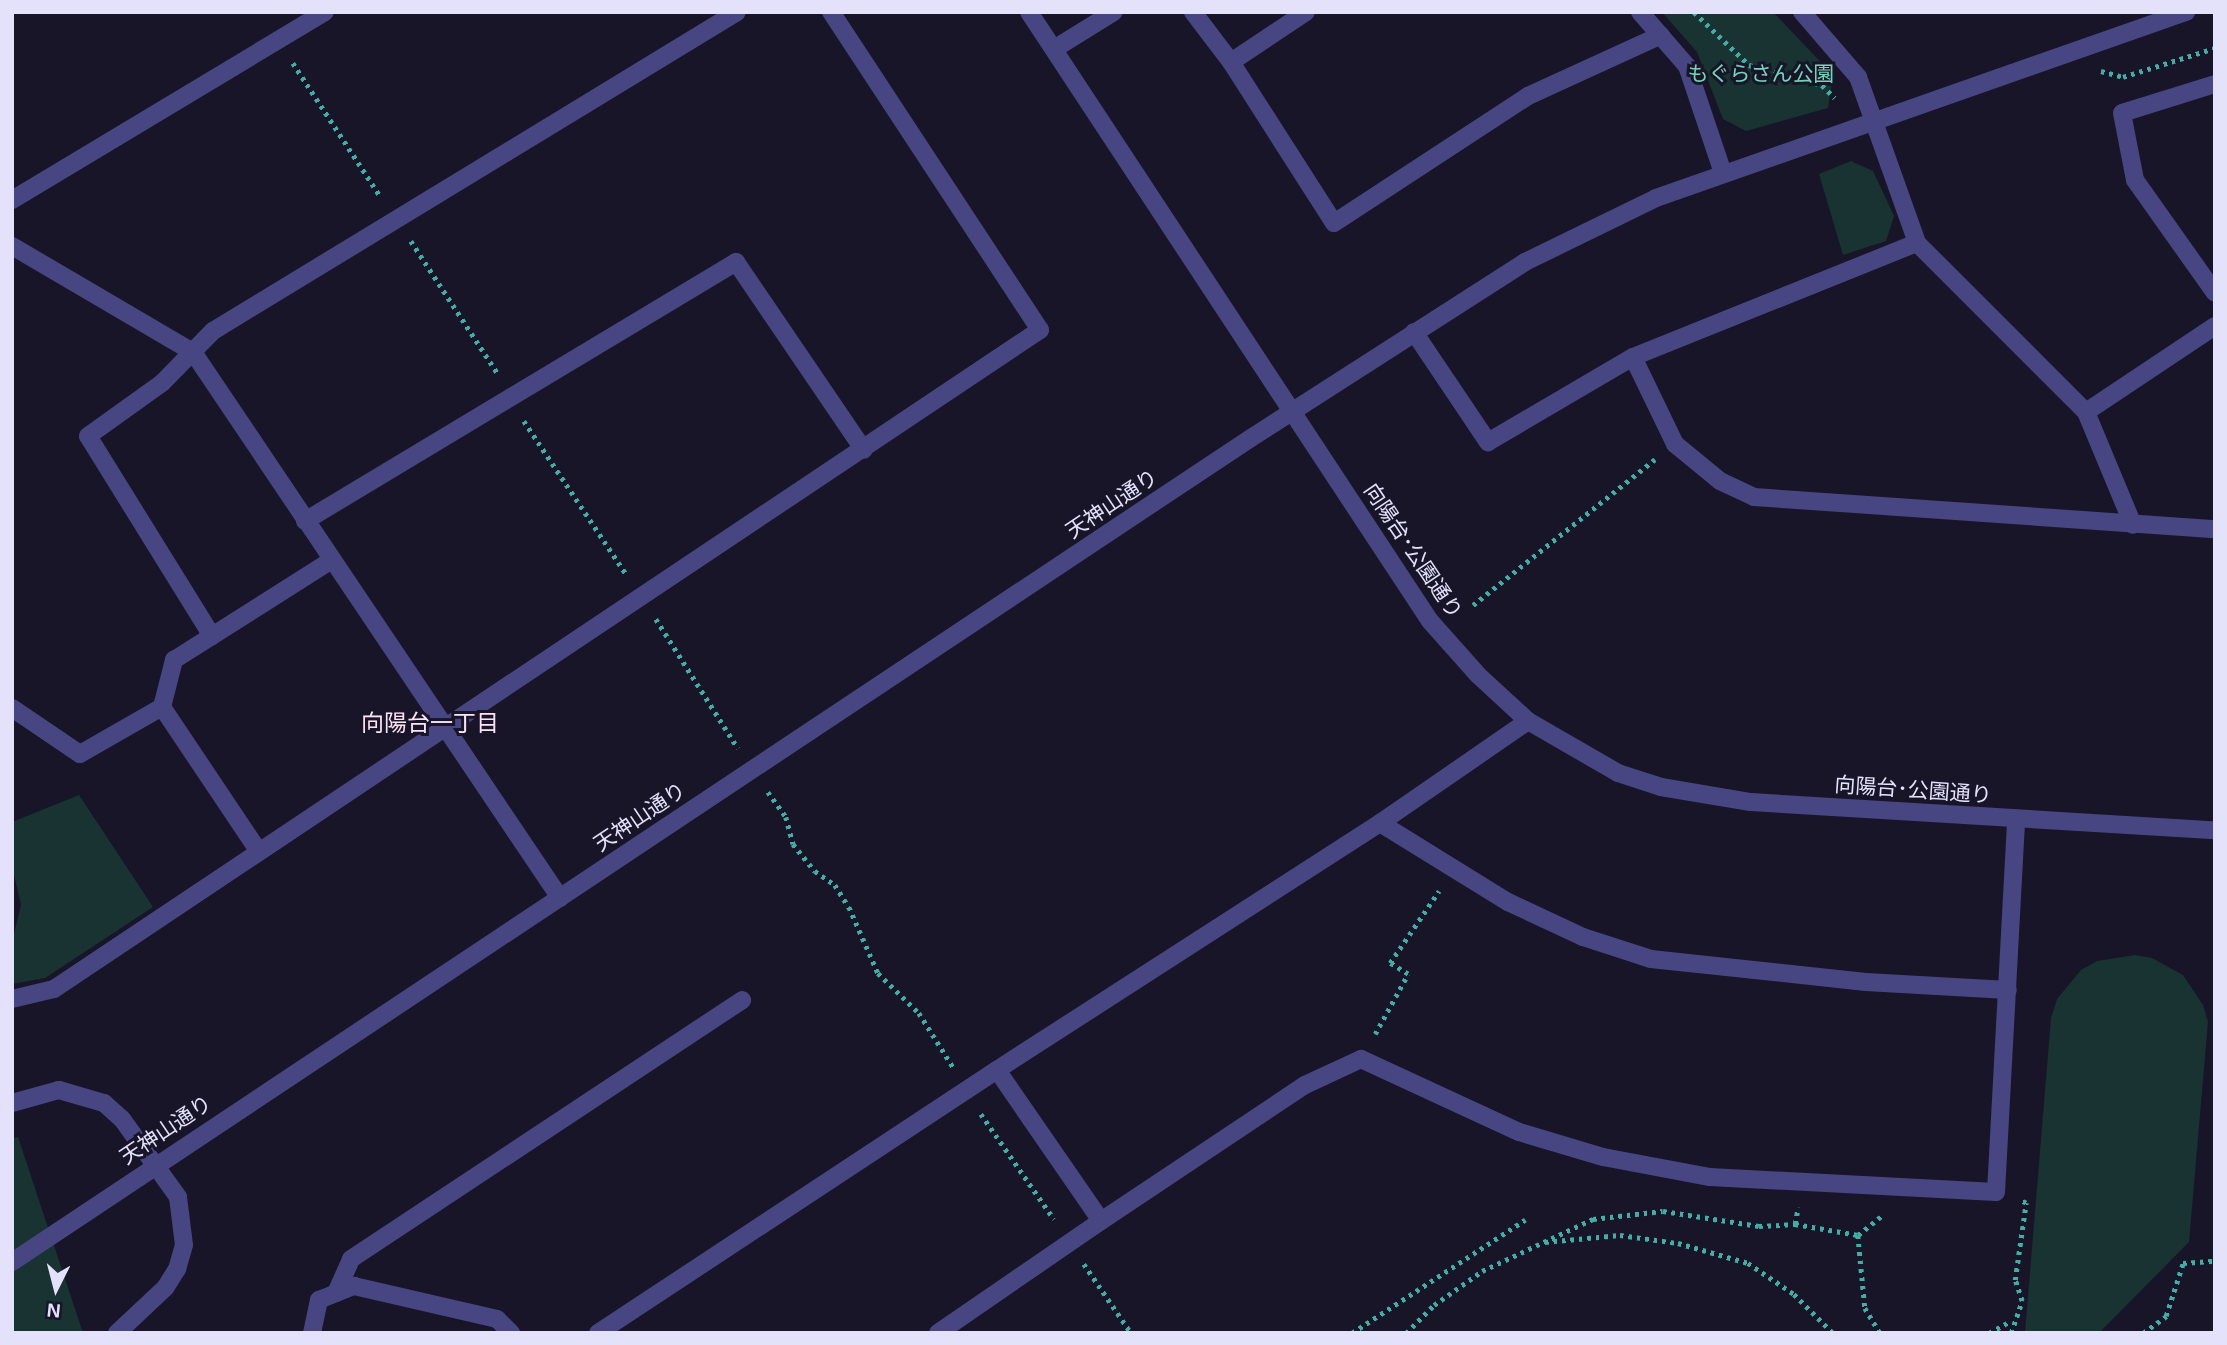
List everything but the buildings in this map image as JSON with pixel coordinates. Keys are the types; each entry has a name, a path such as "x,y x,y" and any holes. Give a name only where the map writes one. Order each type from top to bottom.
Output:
{"street":[{"path":"12,200 325,12"},
{"path":"212,636 88,436 162,383 214,331 395,218 737,12"},
{"path":"12,999 54,989 1040,330 831,12"},
{"name":"向陽台･公園通り","path":"1029,12 1430,621 1478,675 1528,721 1618,773 1661,787 1751,802 2215,830"},
{"path":"1054,49 1114,12"},
{"path":"1193,12 1231,62 1334,223 1528,96 1661,35"},
{"path":"1231,62 1306,12"},
{"path":"1640,12 1687,66 1723,173"},
{"path":"1802,12 1858,77 1917,243 2086,412 2133,525"},
{"name":"天神山通り","path":"12,1262 155,1164 1413,332 1595,225 1723,173 2186,12"},
{"path":"2215,85 2122,113 2135,180 2215,293"},
{"path":"1413,332 1488,442 1633,356 1917,243"},
{"path":"12,246 193,352 330,561 447,727 560,898"},
{"path":"305,521 736,262 864,450"},
{"path":"2086,412 2215,326"},
{"path":"1633,356 1675,444 1720,481 1754,497 2215,529"},
{"path":"12,708 80,754 162,707 174,660 330,561"},
{"path":"162,707 259,852"},
{"path":"598,1333 964,1089 1380,823 1528,721"},
{"path":"939,1333 1305,1085 1361,1059 1519,1132 1603,1157 1710,1177 1996,1192 2016,819"},
{"path":"1380,823 1453,870 1583,937 1651,959 1866,982 2008,990"},
{"path":"336,1293 351,1259 742,1000"},
{"path":"997,1070 1101,1221"},
{"path":"12,1102 59,1090 94,1098 122,1119 178,1197 184,1245 165,1288 117,1333"},
{"path":"312,1333 319,1300 354,1286 497,1320 511,1333"}],"path":[{"path":"1693,12 1749,65 1822,85 1838,101"},
{"path":"277,43 322,102 395,218 469,324 510,398 752,770 786,817 793,844 815,871 835,885 849,907 878,973 919,1013 943,1046 964,1089 1131,1333"},
{"path":"2097,70 2123,77 2215,48"},
{"path":"1473,605 1675,444"},
{"path":"1361,1059 1408,974 1390,963 1453,870"},
{"path":"1406,1333 1434,1305 1482,1271 1593,1219 1663,1211 1759,1226 1794,1224 1857,1235 1880,1221 1901,1187"},
{"path":"1996,1192 2026,1203 2015,1280 2022,1301 2012,1321 2011,1333"},
{"path":"1352,1333 1525,1220"},
{"path":"1540,1242 1619,1234 1678,1242 1748,1263 1794,1294 1833,1333"},
{"path":"1857,1235 1865,1308 1880,1333"},
{"path":"2143,1333 2166,1316 2183,1263 2215,1261"},
{"path":"1989,1333 2012,1321"}],"green space":[{"name":"もぐらさん公園","path":"1662,12 1773,12 1833,75 1828,108 1746,131 1723,119 1697,52"},
{"path":"1851,161 1873,171 1894,216 1886,241 1843,255 1819,174"},
{"path":"79,795 153,907 45,978 12,984 12,942 21,905 12,866 12,822"},
{"path":"2135,955 2152,958 2183,975 2203,1005 2208,1022 2189,1242 2099,1333 2025,1333 2051,1018 2057,999 2081,970 2097,961"},
{"path":"18,1137 83,1333 12,1333 12,1138"}],"district":[{"name":"向陽台一丁目","path":"430,723"}]}
